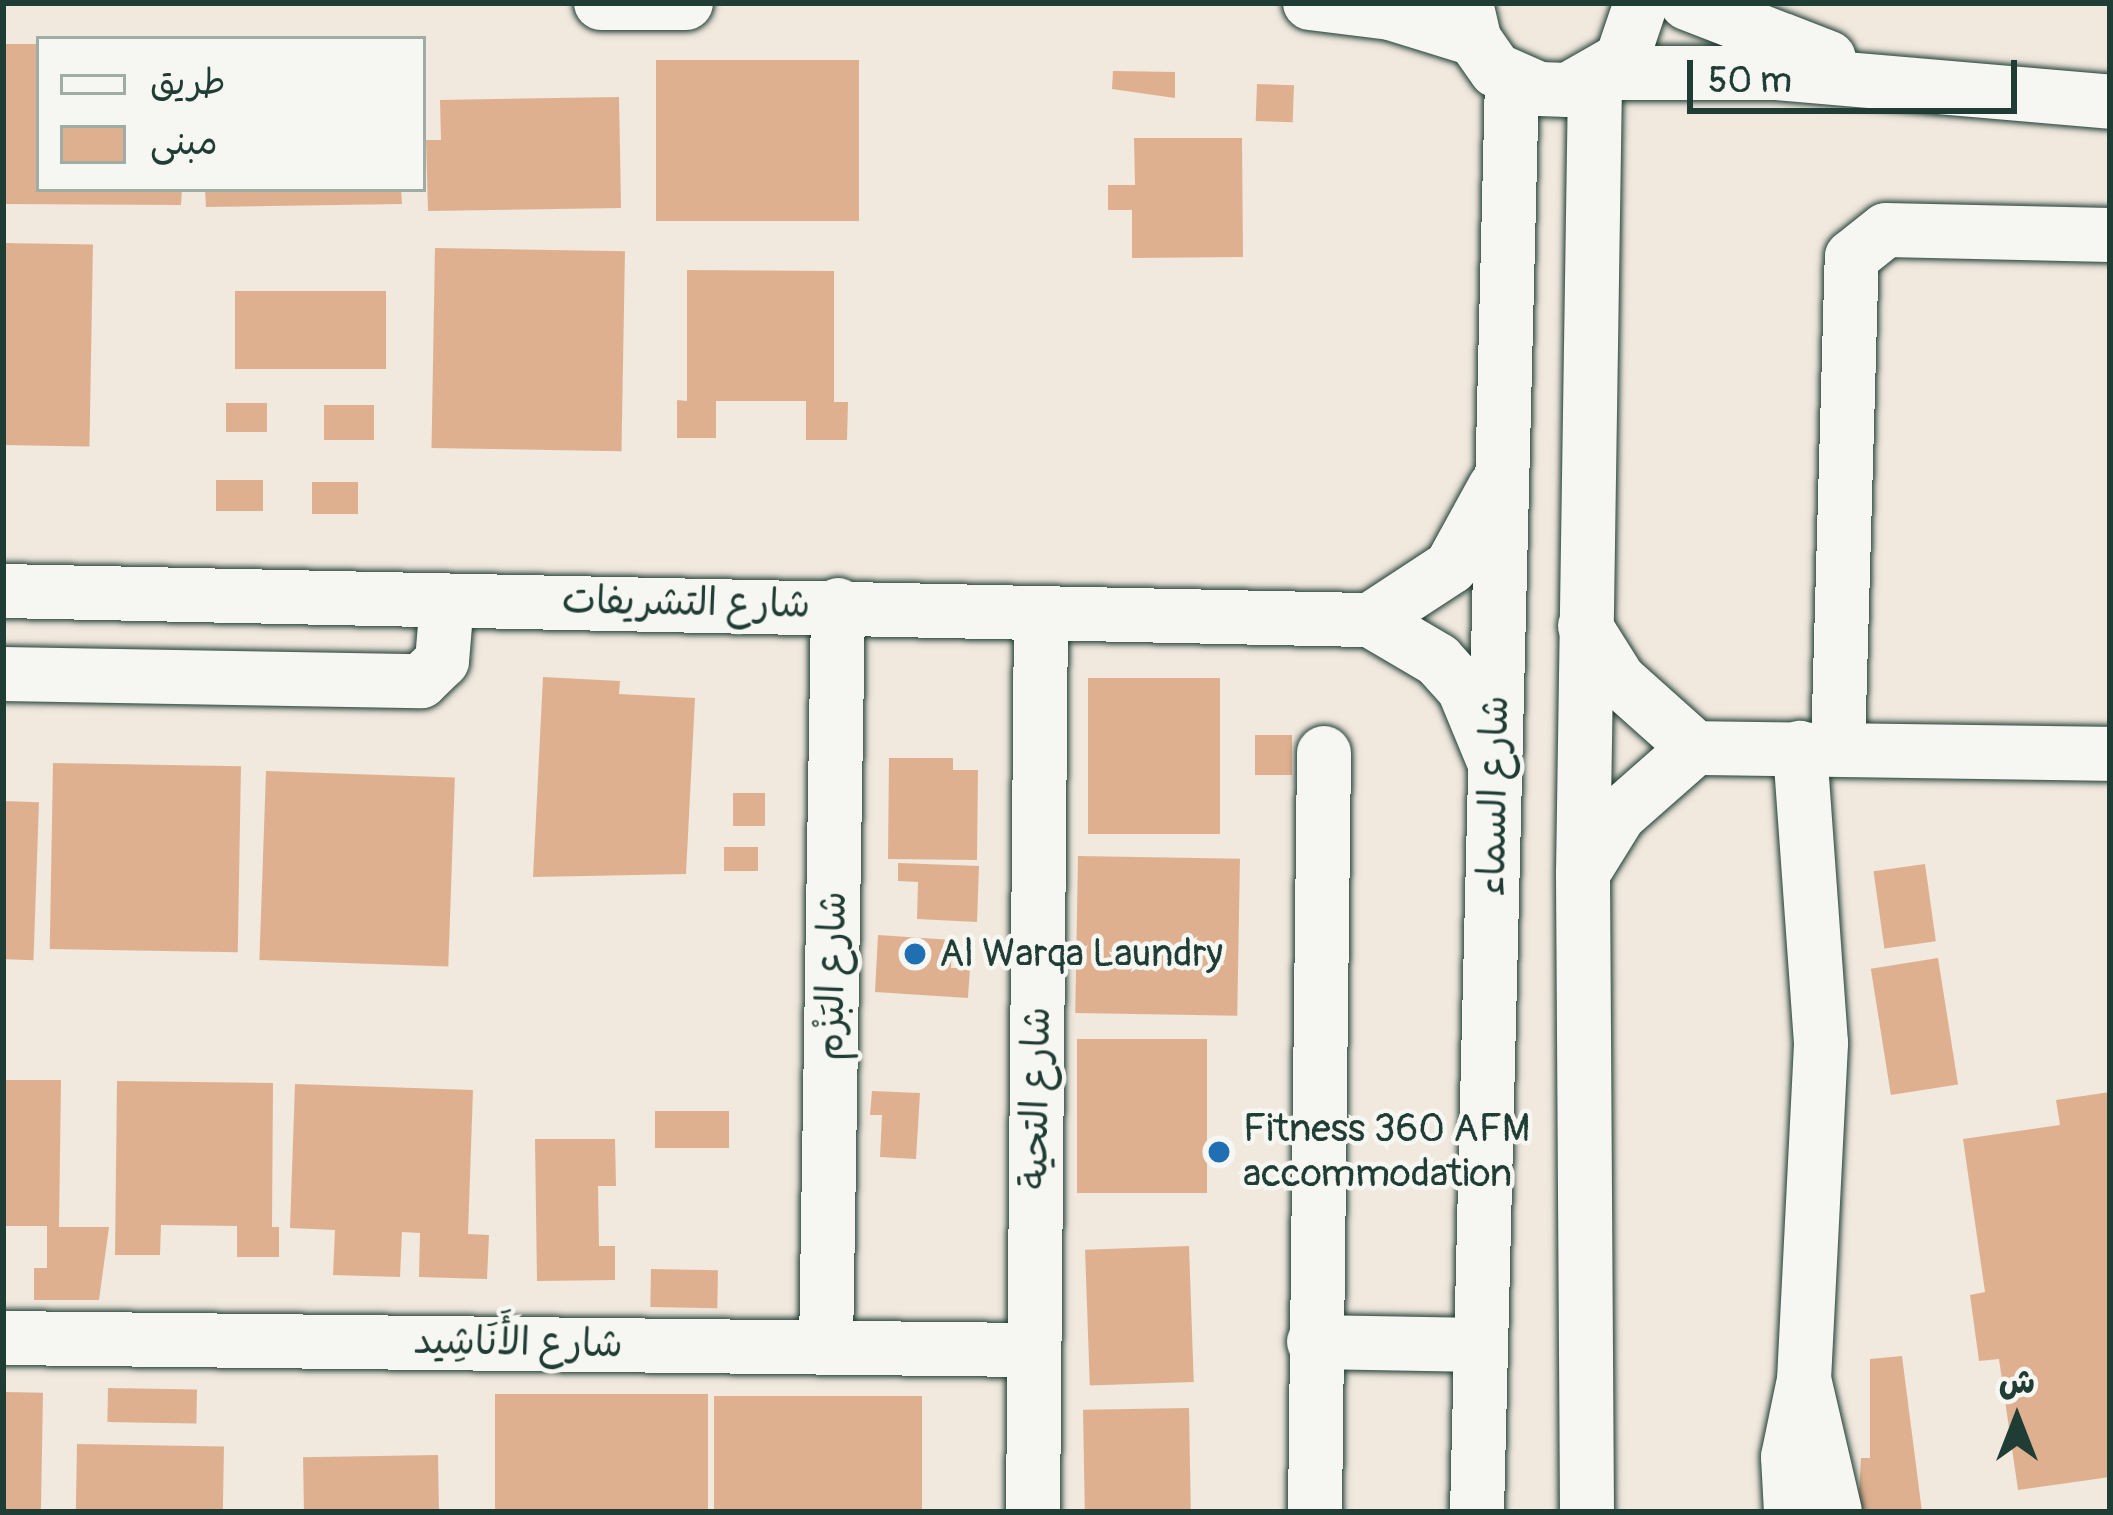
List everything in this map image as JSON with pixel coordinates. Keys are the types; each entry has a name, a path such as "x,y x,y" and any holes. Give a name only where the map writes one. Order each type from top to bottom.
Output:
{"street":[{"path":"601,3 686,3"},
{"path":"1310,3 1470,21 1512,81 1568,90 1600,77 1894,81 2110,102"},
{"path":"1587,1512 1585,626 1600,77 1633,40 1641,3"},
{"path":"1687,3 1894,81"},
{"name":"شارع السماء","path":"1477,1512 1512,81"},
{"path":"1791,1512 1791,1431 1804,1380 1821,1042 1819,749 1852,257 1886,230 2110,235"},
{"path":"1370,620 1451,567 1502,471"},
{"name":"شارع التشريفات","path":"3,591 838,605 1370,620 1438,659 1464,689 1495,764"},
{"path":"3,674 421,681 442,661 447,601"},
{"name":"شارع البَزْم","path":"826,1347 838,605"},
{"name":"شارع التحية","path":"1033,1512 1041,613"},
{"path":"1585,626 1619,680 1695,748"},
{"path":"1583,873 1618,814 1695,748 2110,754"},
{"path":"1315,1512 1324,754"},
{"name":"شارع الأَنَاشِيد","path":"3,1338 1034,1351"},
{"path":"1314,1342 1481,1346"},
{"path":"1804,1380 1835,1512"}],"building":[{"path":"3,44 36,44 36,192 182,192 181,205 3,204"},
{"path":"656,60 859,60 859,221 656,221"},
{"path":"1113,71 1175,72 1175,98 1112,89"},
{"path":"1257,84 1294,85 1293,122 1256,121"},
{"path":"619,97 621,208 428,211 426,140 441,140 440,100"},
{"path":"1134,138 1242,138 1243,257 1132,258 1132,210 1108,210 1108,185 1135,185"},
{"path":"205,192 401,192 402,204 206,207"},
{"path":"3,243 93,245 89,447 3,445"},
{"path":"435,248 625,251 621,451 432,448"},
{"path":"687,270 834,271 834,402 848,402 847,440 806,440 806,401 716,401 716,438 677,438 677,400 687,401"},
{"path":"235,291 386,291 386,369 235,369"},
{"path":"226,403 267,403 267,432 226,432"},
{"path":"324,405 374,405 374,440 324,440"},
{"path":"216,480 263,480 263,511 216,511"},
{"path":"312,482 358,482 358,514 312,514"},
{"path":"543,677 620,681 619,694 695,698 686,874 533,877"},
{"path":"1088,678 1220,678 1220,834 1088,834"},
{"path":"1255,735 1292,735 1292,775 1255,775"},
{"path":"889,758 953,758 953,770 978,770 977,860 888,859"},
{"path":"53,763 241,766 238,952 50,949"},
{"path":"266,771 455,778 448,966 259,960"},
{"path":"733,793 765,793 765,826 733,826"},
{"path":"3,801 39,802 33,960 3,959"},
{"path":"724,847 758,847 758,871 724,871"},
{"path":"1078,856 1240,859 1237,1016 1075,1013"},
{"path":"898,863 979,866 977,922 917,919 918,882 898,881"},
{"path":"1925,864 1936,941 1884,948 1874,871"},
{"name":"Al Warqa Laundry","path":"878,935 952,940 951,968 970,968 968,998 875,992"},
{"path":"1938,958 1958,1084 1891,1095 1871,969"},
{"path":"1077,1039 1207,1039 1207,1193 1077,1193"},
{"path":"3,1080 61,1080 59,1227 109,1227 99,1300 34,1300 34,1268 47,1268 47,1226 3,1226"},
{"path":"117,1081 273,1083 272,1227 279,1227 279,1257 237,1257 237,1226 161,1225 160,1255 115,1255"},
{"path":"295,1084 473,1090 468,1234 489,1235 487,1279 419,1277 420,1233 402,1232 400,1277 333,1275 335,1230 290,1228"},
{"path":"872,1091 920,1093 916,1159 880,1157 882,1115 870,1115"},
{"path":"2110,1092 2110,1477 2018,1490 1999,1359 1979,1361 1970,1295 1985,1292 1963,1139 2060,1125 2056,1100"},
{"path":"655,1111 729,1111 729,1148 655,1148"},
{"path":"535,1139 615,1139 616,1186 598,1186 599,1246 615,1246 615,1280 537,1281"},
{"path":"1189,1246 1194,1382 1090,1386 1085,1250"},
{"path":"651,1269 718,1270 717,1308 650,1307"},
{"path":"1902,1356 1922,1512 1858,1512 1861,1458 1870,1458 1870,1359"},
{"path":"108,1388 197,1390 196,1424 107,1422"},
{"path":"3,1392 43,1393 41,1512 3,1512"},
{"path":"495,1394 708,1394 708,1512 495,1512"},
{"path":"714,1396 922,1396 922,1512 714,1512"},
{"path":"1189,1408 1191,1512 1085,1512 1083,1410"},
{"path":"77,1444 224,1447 223,1512 76,1512"},
{"path":"438,1455 439,1512 304,1512 303,1457"}],"place":[{"name":"Al Warqa Laundry","path":"915,954"},
{"name":"Fitness 360 AFM accommodation","path":"1219,1152"}]}
